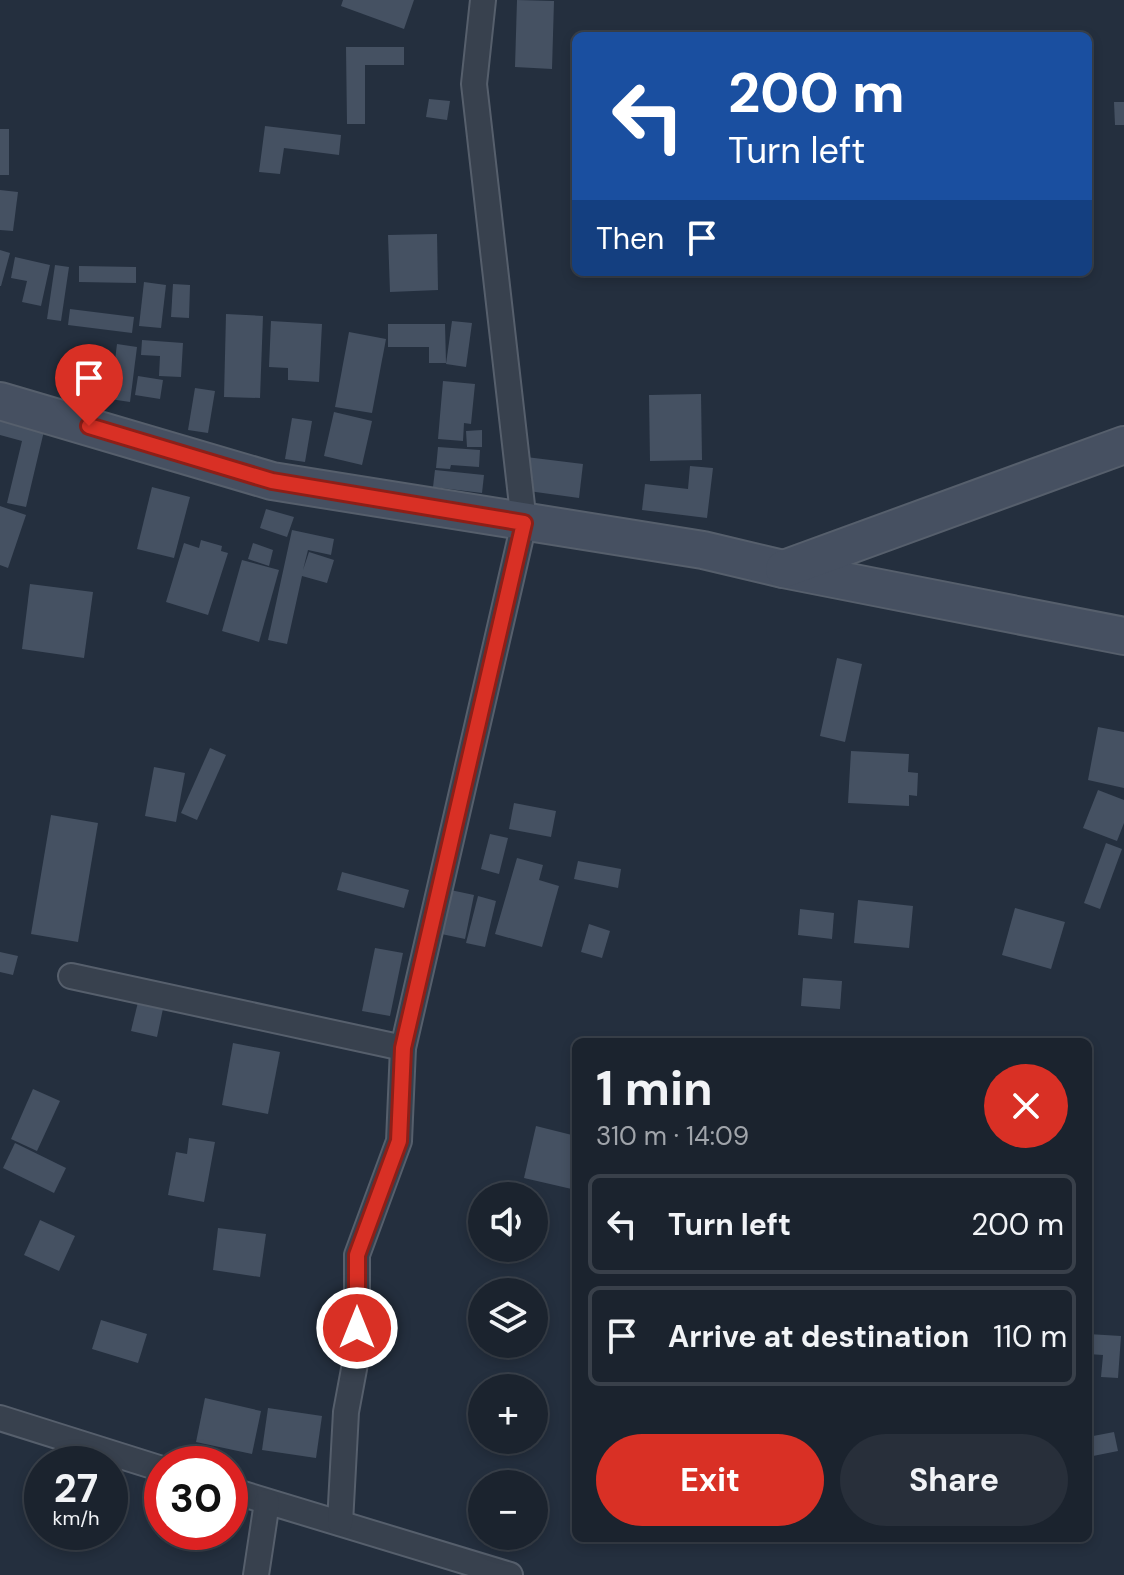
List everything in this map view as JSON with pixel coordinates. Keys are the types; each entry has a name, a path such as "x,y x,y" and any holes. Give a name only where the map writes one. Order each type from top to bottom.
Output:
{"street":[{"path":"340,1523 346,1412 357,1353 357,1255 399,1141 403,1048 524,523 474,84 483,0"},
{"path":"0,401 272,481 703,550 783,569 1124,636"},
{"path":"783,569 1124,445"},
{"path":"71,976 403,1048"},
{"path":"0,1418 144,1463"},
{"path":"248,1496 510,1575"},
{"path":"256,1575 267,1502"}],"building":[{"path":"343,0 414,0 404,29 341,6"},
{"path":"517,0 554,1 552,69 515,67"},
{"path":"346,47 404,47 404,65 365,65 365,124 347,124"},
{"path":"429,99 450,101 447,120 426,117"},
{"path":"1114,102 1124,102 1124,125 1115,125"},
{"path":"265,126 341,135 339,155 284,148 280,174 259,172"},
{"path":"0,129 9,129 9,175 0,175"},
{"path":"0,190 18,192 13,231 0,230"},
{"path":"437,234 438,290 390,292 388,235"},
{"path":"0,250 10,253 1,286 0,286"},
{"path":"15,257 50,265 41,306 22,302 27,281 11,278"},
{"path":"55,265 69,267 61,321 47,319"},
{"path":"79,266 136,267 136,283 79,282"},
{"path":"144,282 166,285 161,328 139,326"},
{"path":"173,284 190,285 189,318 171,317"},
{"path":"70,309 134,317 132,333 68,325"},
{"path":"226,314 263,316 260,398 224,397"},
{"path":"271,321 322,324 319,382 288,380 288,368 269,367"},
{"path":"452,321 472,323 466,367 446,364"},
{"path":"388,324 445,324 446,363 429,363 429,347 388,347"},
{"path":"349,332 386,339 372,413 335,407"},
{"path":"142,340 183,343 181,377 159,376 160,356 141,355"},
{"path":"117,344 137,347 130,402 110,399"},
{"path":"138,376 163,380 160,399 135,395"},
{"path":"443,381 475,384 471,424 464,423 463,441 438,439"},
{"path":"195,388 215,391 208,433 188,430"},
{"path":"701,394 702,460 650,461 649,395"},
{"path":"334,412 372,421 362,465 324,456"},
{"path":"292,418 312,421 305,462 285,459"},
{"path":"0,421 44,431 26,507 7,503 22,441 0,435"},
{"path":"482,430 482,447 467,447 466,431"},
{"path":"438,447 480,450 479,467 451,465 450,469 436,468"},
{"path":"518,456 583,464 579,498 514,489"},
{"path":"690,466 713,468 707,518 642,510 645,484 688,489"},
{"path":"435,470 484,475 482,493 433,487"},
{"path":"152,487 190,497 174,558 137,549"},
{"path":"0,506 26,515 8,568 0,565"},
{"path":"266,509 294,517 287,537 260,528"},
{"path":"292,530 334,539 331,555 308,550 303,570 309,552 334,560 327,583 302,576 287,644 268,640"},
{"path":"201,540 222,546 221,551 228,553 208,615 166,602 184,543 199,548"},
{"path":"253,543 273,550 269,566 248,559"},
{"path":"242,560 279,570 259,642 222,631"},
{"path":"30,584 93,592 84,658 22,649"},
{"path":"837,658 862,664 845,742 820,736"},
{"path":"1098,727 1124,732 1124,788 1088,780"},
{"path":"210,748 226,755 197,820 181,813"},
{"path":"851,751 909,754 908,772 918,773 917,796 909,795 909,806 848,803"},
{"path":"154,767 185,773 176,822 145,816"},
{"path":"1098,790 1124,800 1124,823 1117,841 1083,828"},
{"path":"514,803 556,811 551,837 509,829"},
{"path":"51,815 98,823 78,942 31,934"},
{"path":"490,834 508,838 499,874 481,869"},
{"path":"1106,843 1122,849 1100,909 1084,903"},
{"path":"517,858 543,865 539,880 559,886 542,947 495,934"},
{"path":"578,861 621,869 618,888 574,879"},
{"path":"342,872 409,890 404,908 337,890"},
{"path":"441,888 474,895 465,939 432,932"},
{"path":"478,896 496,901 485,947 466,943"},
{"path":"858,900 913,906 909,948 854,943"},
{"path":"1015,908 1065,922 1051,969 1002,955"},
{"path":"800,909 834,913 832,939 798,935"},
{"path":"589,924 610,931 602,958 581,952"},
{"path":"375,948 403,953 390,1016 362,1011"},
{"path":"0,952 18,956 13,975 0,972"},
{"path":"803,978 842,981 840,1009 801,1006"},
{"path":"139,998 164,1004 157,1037 131,1031"},
{"path":"233,1043 280,1052 268,1114 222,1105"},
{"path":"33,1089 60,1101 37,1151 11,1139"},
{"path":"536,1126 572,1135 572,1189 524,1178"},
{"path":"189,1138 215,1142 204,1202 168,1195 176,1152 187,1154"},
{"path":"15,1143 66,1168 54,1193 3,1168"},
{"path":"40,1220 75,1236 59,1271 24,1255"},
{"path":"218,1228 266,1234 260,1277 213,1270"},
{"path":"101,1320 147,1334 138,1363 92,1349"},
{"path":"1092,1334 1121,1336 1118,1378 1101,1377 1103,1355 1092,1354"},
{"path":"205,1398 261,1411 252,1454 248,1453 248,1446 215,1446 196,1442"},
{"path":"268,1408 322,1416 316,1458 262,1450"},
{"path":"1114,1432 1118,1451 1092,1456 1092,1436"}],"route":[{"path":"89,426 272,481 524,523 403,1048 399,1141 357,1255 357,1328"}]}
